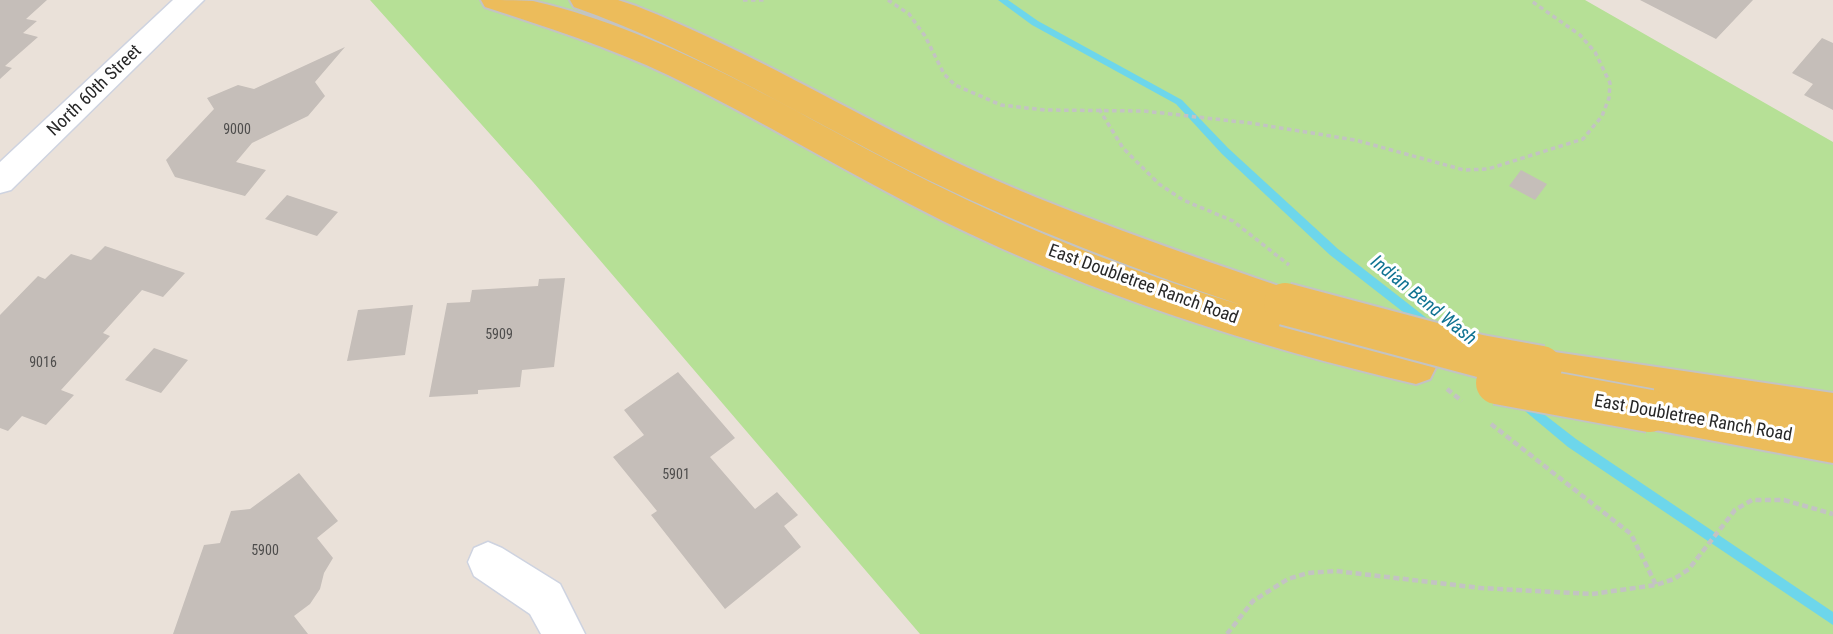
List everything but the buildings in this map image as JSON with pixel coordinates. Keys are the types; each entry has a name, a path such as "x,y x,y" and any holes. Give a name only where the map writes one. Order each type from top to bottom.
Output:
{"main road":[{"name":"East Doubletree Ranch Road","path":"496,0 637,48 703,79 959,212 1114,278 1261,328 1325,347 1416,367 1833,444"},
{"name":"East Doubletree Ranch Road","path":"585,0 713,51 773,80 892,146 968,182 1130,250 1284,304 1480,356 1833,411"}],"street":[{"name":"North 60th Street","path":"0,181 190,0"},
{"path":"488,562 545,599 564,634"}],"path":[{"path":"743,0 765,0"},
{"path":"888,0 909,14 925,36 944,74 955,85 984,100 1022,109 1144,111 1250,123 1355,140 1464,170 1488,169 1583,139 1602,116 1609,98 1606,70 1595,52 1580,35 1530,0"},
{"path":"1227,634 1253,601 1288,579 1308,573 1336,571 1481,588 1592,594 1656,585 1689,569 1735,510 1752,500 1784,500 1833,514"}],"green space":[{"path":"370,0 1585,0 1833,142 1833,634 920,634 533,182"}],"waterway":[{"name":"Indian Bend Wash","path":"1002,0 1035,23 1179,102 1225,151 1334,252 1429,326"},
{"name":"Indian Bend Wash","path":"1523,403 1572,443 1833,619"}]}
